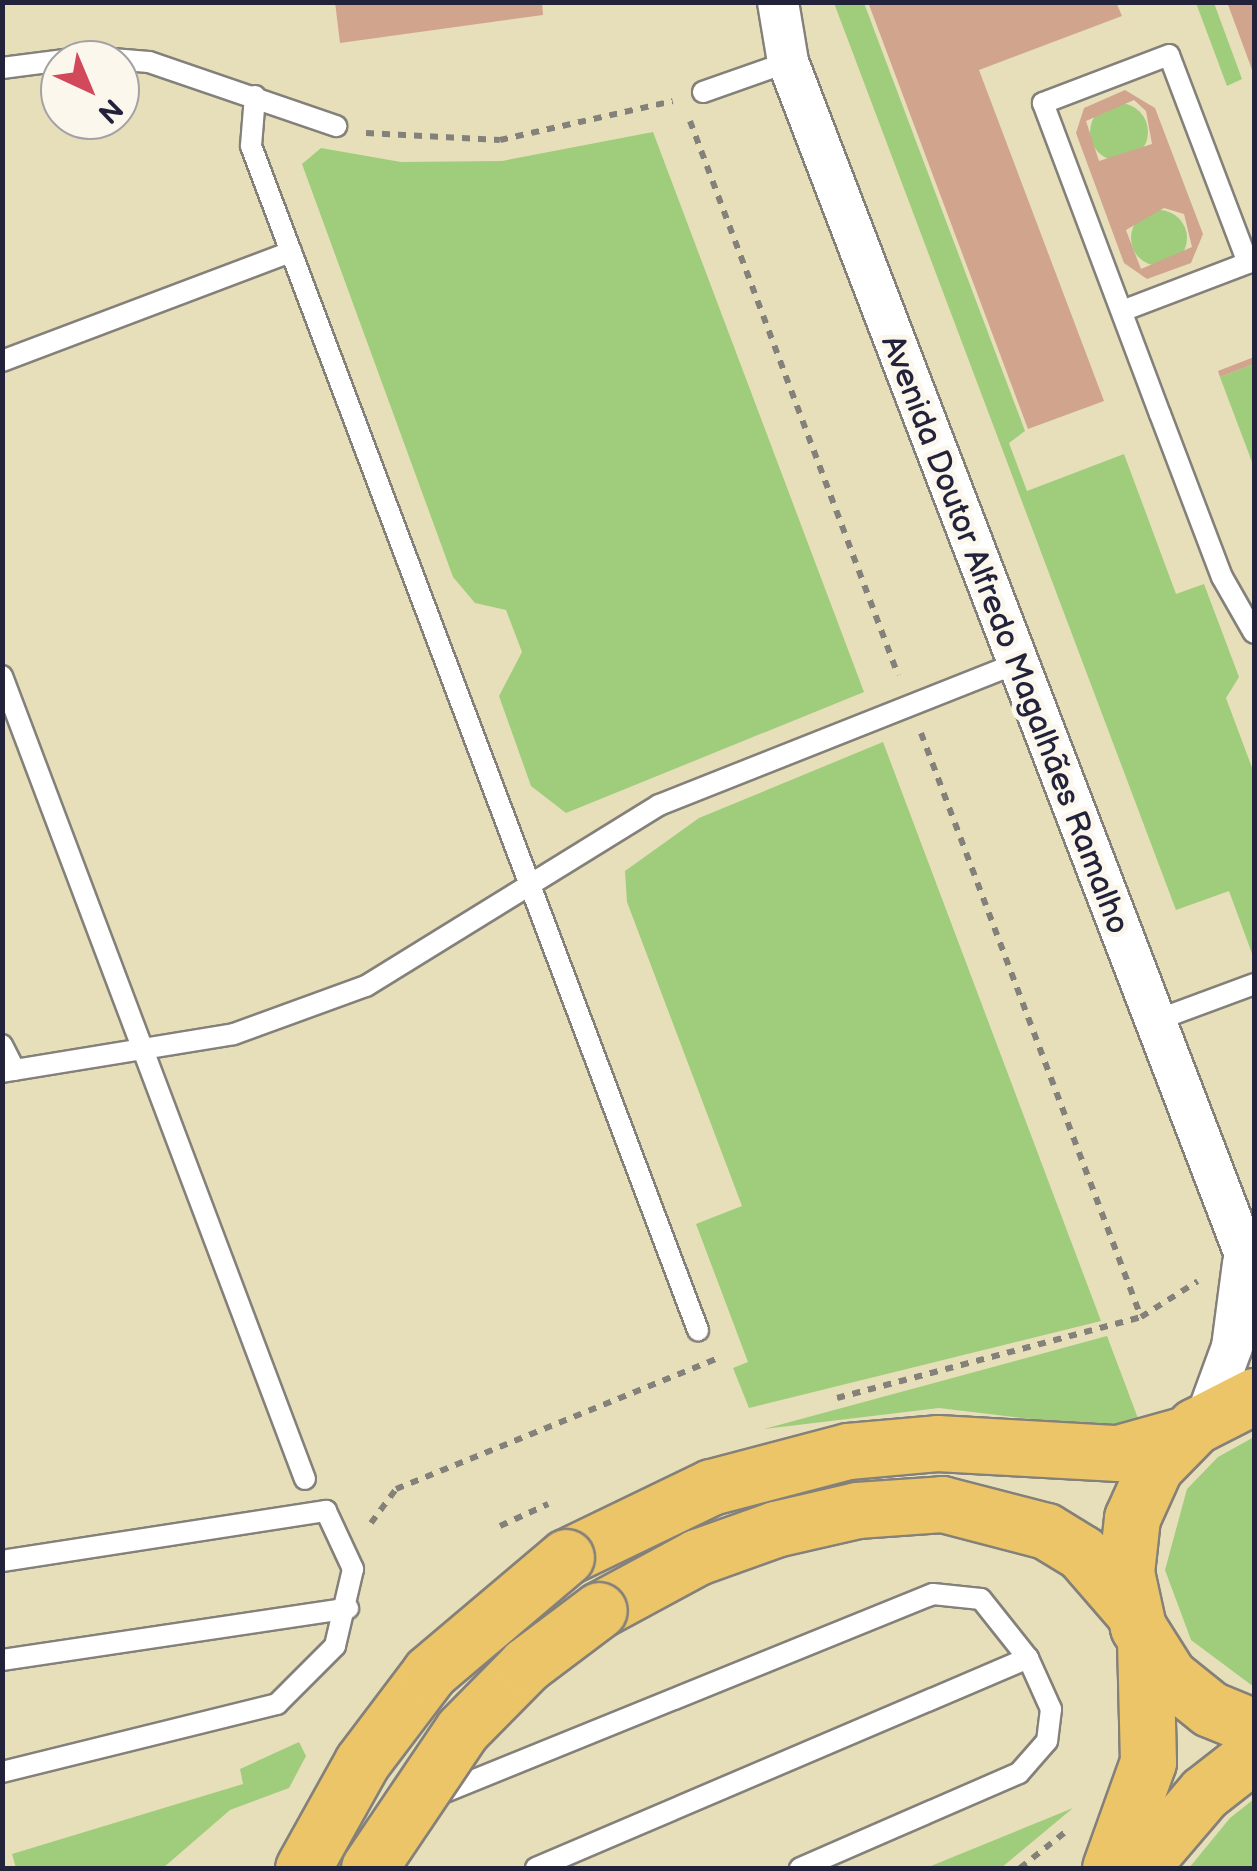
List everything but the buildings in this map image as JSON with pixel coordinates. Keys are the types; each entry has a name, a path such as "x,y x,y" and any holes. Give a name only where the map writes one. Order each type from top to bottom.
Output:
{"main road":[{"name":"Avenida Doutor Alfredo Magalhães Ramalho","path":"1110,1868 1148,1762 1132,1518 1148,1479 1194,1427 1254,1396"},
{"path":"339,1858 362,1762 430,1672 566,1557 711,1487 848,1450 937,1442 1118,1453 1194,1427"},
{"path":"339,1858 462,1730 599,1610 760,1534 857,1510 942,1504 1046,1530 1082,1553 1188,1693 1254,1727"},
{"path":"1140,1868 1204,1793 1254,1754"}],"street":[{"name":"Avenida Doutor Alfredo Magalhães Ramalho","path":"778,2 788,62 1150,1022 1248,1270 1232,1347 1194,1427"}],"lane":[{"path":"1122,311 1248,263 1169,55 1043,103 1222,578 1254,632"},
{"path":"2,68 118,58 254,96 336,126"},
{"path":"703,92 788,62"},
{"path":"254,96 251,146 698,1330"},
{"path":"2,361 291,252"},
{"path":"2,1046 9,1071 144,1051 234,1034 366,986 529,882 674,798 1015,664"},
{"path":"2,676 306,1479"},
{"path":"1150,1022 1254,984"},
{"path":"2,1561 326,1511 352,1569 348,1608 318,1671 277,1704 2,1772"},
{"path":"358,1868 362,1828 933,1594 980,1599 1028,1658 1051,1709 1047,1741 1020,1773 800,1868"},
{"path":"2,1660 348,1608"},
{"path":"536,1868 1028,1658"},
{"path":"277,1868 339,1858"}],"path":[{"path":"336,126 404,140 500,140 681,98"},
{"path":"1141,1317 1248,1270"}],"green space":[{"path":"834,3 864,3 1025,431 1009,443 1027,491 1124,454 1176,594 1204,584 1239,677 1226,698 1254,773 1254,959 1229,891 1176,910"},
{"path":"1196,3 1214,3 1242,79 1227,86"},
{"path":"1119,103 1139,112 1148,132 1139,152 1119,161 1099,152 1090,132 1099,112"},
{"path":"653,132 864,692 566,813 531,786 499,696 522,652 506,610 475,603 453,577 302,164 321,148 401,162 502,161"},
{"path":"1159,210 1179,218 1187,238 1179,258 1159,266 1139,258 1131,238 1139,218"},
{"path":"1254,364 1254,459 1252,462 1220,377"},
{"path":"883,742 1101,1321 749,1408 733,1368 748,1362 696,1224 742,1206 627,902 625,871 699,818"},
{"path":"1107,1336 1139,1421 1098,1427 939,1408 764,1429"},
{"path":"1254,1437 1254,1687 1191,1640 1165,1570 1187,1489 1218,1457"},
{"path":"299,1742 306,1756 289,1788 230,1810 163,1868 16,1868 12,1854 243,1784 240,1769"},
{"path":"1254,1799 1254,1868 1189,1868 1230,1818"},
{"path":"1073,1808 1001,1868 926,1868"}]}
